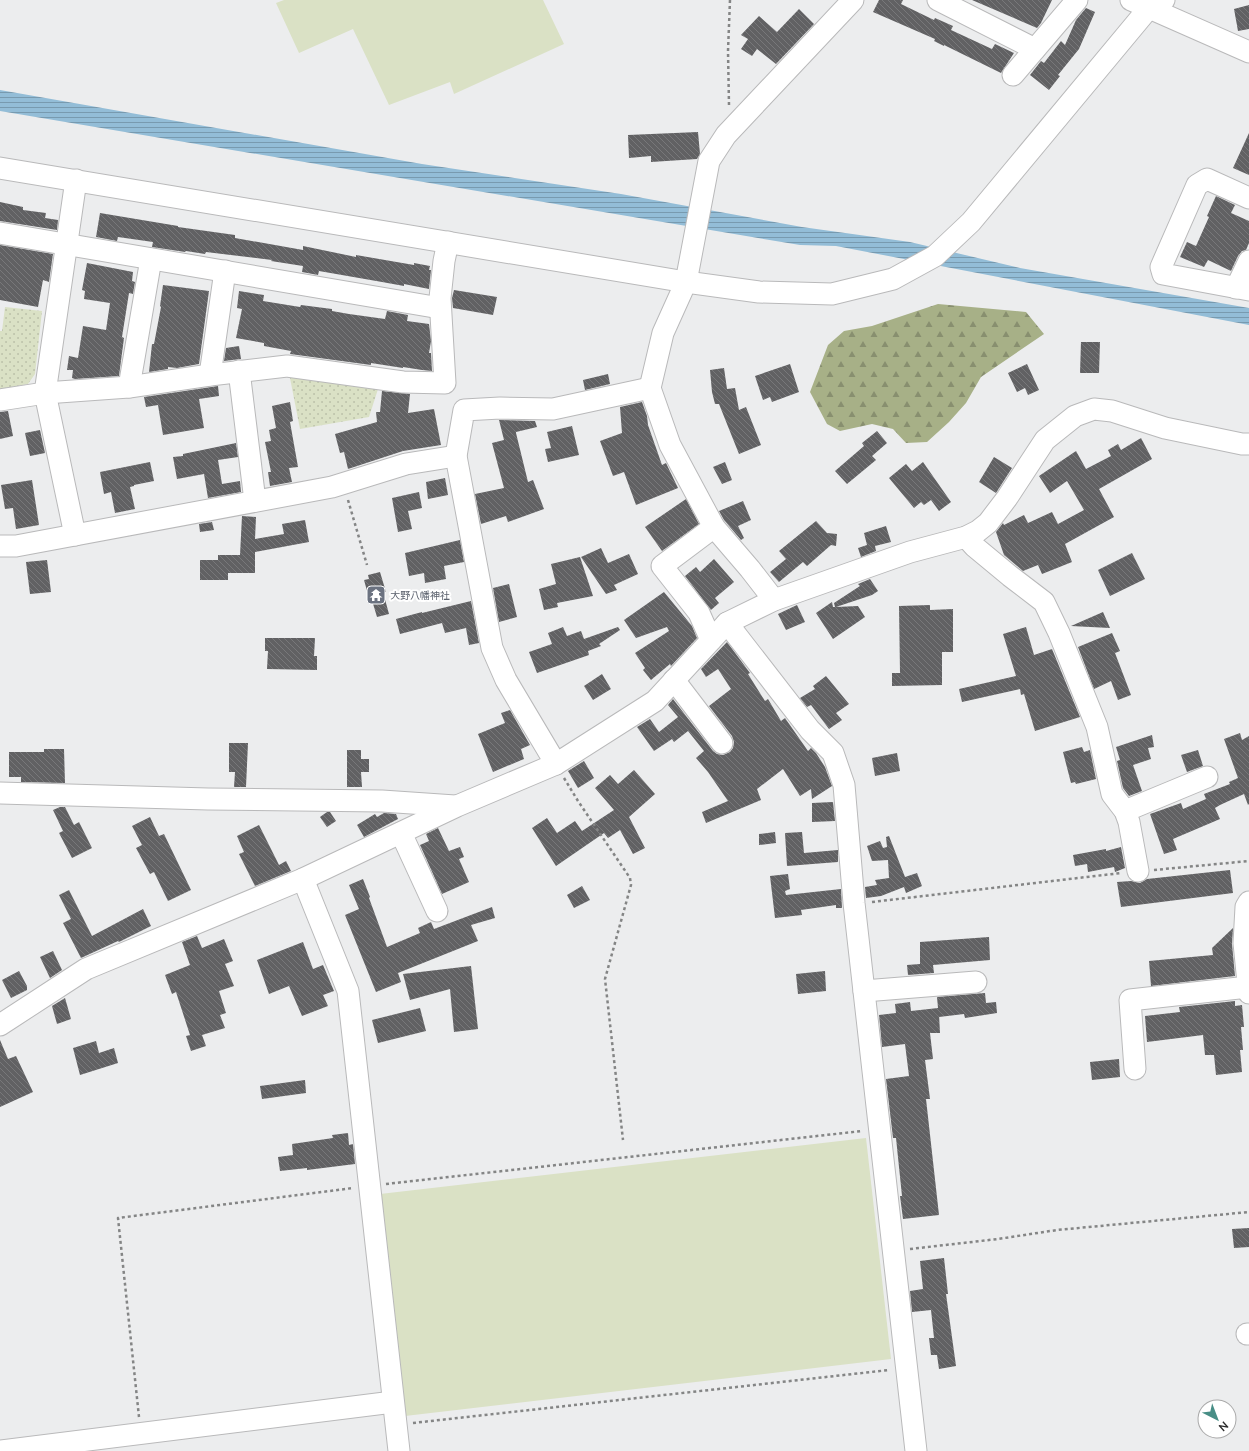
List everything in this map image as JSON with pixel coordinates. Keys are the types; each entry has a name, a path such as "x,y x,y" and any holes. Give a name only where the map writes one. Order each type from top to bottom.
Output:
{"street":[{"path":"774,600 714,527 670,445 650,388 663,333 686,282 709,161 726,135 853,0"},
{"path":"938,0 1035,49"},
{"path":"1013,75 1077,0"},
{"path":"0,168 686,282 759,292 832,294 893,279 935,256 971,222 1148,3 1249,52"},
{"path":"1229,42 1249,35"},
{"path":"75,535 45,393 76,180"},
{"path":"1249,198 1207,180 1198,185 1161,267 1163,274 1243,289 1249,261"},
{"path":"0,233 440,308"},
{"path":"0,400 45,393 129,387 210,374 287,366 404,382 445,383 440,298 448,242"},
{"path":"129,387 151,259"},
{"path":"210,374 224,271"},
{"path":"240,371 255,501"},
{"path":"556,764 506,680 492,648 456,456 464,410 500,408 553,409 650,388"},
{"path":"0,1025 86,969 303,879 457,806 556,764 655,702 727,623 774,600 910,552 966,537 978,531 988,523 1007,498 1045,440 1075,416 1094,410 1112,411 1165,428 1242,444 1249,444"},
{"path":"0,546 16,546 332,487 406,464 456,456"},
{"path":"711,640 699,613 662,566 714,527"},
{"path":"966,537 975,547 1044,602 1059,633 1097,727 1112,794 1125,811 1129,822 1138,872"},
{"path":"727,623 810,730 833,753 844,785 854,903 916,1451"},
{"path":"674,680 722,743"},
{"path":"1125,811 1207,778"},
{"path":"0,793 208,799 382,801 457,806"},
{"path":"401,833 437,912"},
{"path":"303,879 348,991 399,1451"},
{"path":"1135,1069 1130,1000 1249,990 1246,907 1249,902"},
{"path":"864,991 976,982"},
{"path":"0,1451 393,1402"}],"path":[{"path":"726,135 729,104 728,51 730,0"},
{"path":"343,484 367,565"},
{"path":"556,764 578,801 630,878 631,885 605,979 623,1140"},
{"path":"854,903 1249,861"},
{"path":"141,1433 118,1218 369,1186 879,1129"},
{"path":"894,1251 998,1239 1057,1230 1249,1212"},
{"path":"396,1424 907,1368"}],"green space":[{"path":"284,0 543,0 564,44 454,94 450,82 389,105 353,29 299,53 276,3"},
{"path":"938,304 1026,312 1044,334 981,377 966,403 949,422 927,442 906,443 893,429 872,424 840,431 827,424 810,392 828,345 844,331 872,326"},
{"path":"5,307 42,311 35,374 28,384 0,389 0,331 2,331"},
{"path":"289,373 379,386 369,417 300,429"},
{"path":"866,1138 891,1359 405,1416 380,1194"}],"water":[{"path":"0,90 422,164 621,194 802,227 910,242 1020,268 1249,308 1249,325 836,246 800,245 0,111"}],"building":[{"path":"879,0 903,0 901,4 934,20 935,18 953,26 951,30 992,49 995,44 1014,53 1001,73 934,41 935,39 873,12"},
{"path":"972,0 1052,0 1037,28"},
{"path":"1249,5 1249,29 1238,31 1234,9"},
{"path":"1086,8 1095,12 1079,49 1058,75 1060,76 1049,90 1030,75 1041,61 1044,63 1061,41 1065,45 1076,20"},
{"path":"799,9 814,24 776,64 757,49 752,56 741,49 748,39 741,35 759,16 777,32"},
{"path":"698,132 700,154 697,159 651,162 651,156 629,158 628,135"},
{"path":"1249,133 1249,175 1233,168"},
{"path":"1216,196 1235,205 1231,213 1249,221 1249,243 1246,250 1242,251 1238,256 1231,271 1208,260 1204,267 1180,257 1187,242 1196,246 1209,217 1207,216"},
{"path":"0,202 23,207 23,210 46,213 45,218 58,220 57,230 0,221"},
{"path":"100,213 178,227 235,235 235,238 303,250 303,246 356,257 356,255 414,265 414,263 430,266 429,289 319,271 318,275 302,272 303,266 271,261 272,260 206,252 205,254 185,252 152,247 153,242 118,237 117,241 96,237"},
{"path":"0,245 53,254 49,282 43,280 38,307 0,300"},
{"path":"87,263 133,272 132,281 135,282 133,294 129,293 122,337 124,338 119,376 75,379 72,378 73,370 67,370 69,356 78,358 83,326 106,330 110,303 84,299 85,291 82,290"},
{"path":"163,285 209,291 199,364 177,368 168,367 168,369 149,372 152,344 154,344 161,307"},
{"path":"454,290 497,297 493,315 453,308 452,298"},
{"path":"239,291 264,295 263,301 300,307 301,305 332,309 332,311 349,314 385,319 387,311 408,315 407,321 429,324 431,341 429,353 431,353 432,371 371,363 371,365 290,354 291,351 264,346 264,343 236,338 242,309 237,308"},
{"path":"1081,342 1100,342 1099,373 1080,373"},
{"path":"239,346 241,359 224,361 226,348"},
{"path":"790,364 799,392 772,402 770,397 763,400 755,376"},
{"path":"1027,364 1039,390 1028,395 1025,388 1017,392 1008,373"},
{"path":"724,368 727,389 735,388 739,410 746,407 761,445 739,454 719,404 715,404 712,392 710,370"},
{"path":"608,374 610,384 585,390 583,380"},
{"path":"218,386 219,396 199,399 204,428 163,435 158,405 146,407 144,397"},
{"path":"382,391 410,394 408,413 434,409 441,445 403,451 348,469 344,452 340,453 335,434 377,422 376,412 380,412"},
{"path":"290,402 293,421 290,422 298,467 289,468 292,482 270,486 268,472 271,472 265,442 271,441 269,430 276,428 272,406"},
{"path":"642,402 647,416 648,425 662,465 666,463 678,488 636,505 624,472 613,476 600,441 622,433 620,407"},
{"path":"8,411 13,436 0,439 0,412"},
{"path":"499,420 535,421 537,427 516,433 528,482 533,480 544,509 508,522 506,516 481,524 475,494 504,488 492,443 504,440"},
{"path":"572,426 579,455 548,462 545,449 551,448 547,432"},
{"path":"40,430 45,453 30,456 25,433"},
{"path":"877,431 887,443 872,456 876,460 847,484 835,471 864,446 862,443"},
{"path":"1141,438 1152,459 1099,489 1114,517 1065,544 1072,562 1042,574 1038,565 1023,571 1004,555 996,532 1003,523 1004,525 1024,515 1028,523 1052,512 1058,524 1084,510 1067,481 1050,493 1039,476 1076,451 1086,469 1111,456 1108,450 1118,444 1121,450"},
{"path":"236,443 238,457 218,460 222,484 240,481 241,492 208,498 204,474 177,479 173,457"},
{"path":"994,457 1012,468 996,493 979,482"},
{"path":"150,462 154,481 130,487 135,509 115,513 111,492 104,494 100,472"},
{"path":"725,462 732,480 722,484 713,467"},
{"path":"923,462 951,502 939,511 931,500 924,505 921,502 914,508 889,478 906,464 912,471"},
{"path":"445,478 448,495 428,499 426,482"},
{"path":"32,480 39,525 16,529 13,508 5,509 1,485"},
{"path":"419,492 422,508 408,511 412,529 398,532 392,498"},
{"path":"686,499 699,524 662,551 645,527"},
{"path":"743,501 751,520 738,526 744,538 741,540 724,520 719,511"},
{"path":"242,516 256,517 255,539 284,534 282,524 305,520 309,542 255,552 255,573 228,573 228,580 200,580 200,560 218,560 218,555 240,555"},
{"path":"816,521 827,533 837,534 836,546 831,545 807,566 803,562 779,582 770,572 786,559 779,551"},
{"path":"212,522 214,530 200,532 199,524"},
{"path":"886,526 891,542 875,546 876,551 861,557 858,548 867,545 864,533"},
{"path":"460,540 464,562 444,566 446,579 425,583 424,573 409,576 405,553"},
{"path":"601,548 608,563 629,554 638,574 614,585 617,590 606,594 581,557"},
{"path":"1132,553 1145,579 1110,596 1098,570"},
{"path":"580,557 593,596 557,603 558,607 544,610 539,589 556,584 551,564"},
{"path":"714,559 734,582 715,598 719,603 711,610 685,576 696,567 700,572"},
{"path":"47,560 51,592 30,594 26,562"},
{"name":"大野八幡神社","path":"380,572 386,592 383,592 389,614 377,617 371,597 369,598 364,580 369,579 368,575"},
{"path":"870,579 878,591 872,595 836,607 858,606 865,617 833,639 816,613 832,602 833,607 835,607 834,603 860,586 858,584"},
{"path":"509,584 517,617 499,622 493,588"},
{"path":"664,592 692,626 697,638 671,666 670,664 651,680 643,670 645,668 635,653 669,631 667,627 636,638 624,620"},
{"path":"471,601 479,643 469,645 466,628 445,633 442,623 400,634 396,619"},
{"path":"797,605 805,622 786,630 778,614"},
{"path":"930,605 930,610 953,609 953,652 942,652 942,685 892,686 892,673 900,673 899,606"},
{"path":"1103,612 1110,628 1071,626"},
{"path":"563,627 567,636 581,631 584,639 618,627 620,630 599,644 601,646 588,651 589,655 537,673 529,652 552,644 548,633"},
{"path":"1026,627 1034,655 1052,649 1080,717 1035,731 1024,694 1021,695 1020,689 962,702 959,689 1016,676 1003,634"},
{"path":"1112,633 1120,651 1115,653 1131,695 1118,700 1111,681 1094,689 1078,647"},
{"path":"265,638 315,638 314,656 317,656 317,670 267,669 268,651 265,651"},
{"path":"727,642 750,673 748,674 765,701 768,699 781,721 785,718 808,751 811,748 816,753 825,767 832,786 812,799 811,789 800,796 783,769 757,789 761,800 706,823 702,812 728,801 708,772 696,758 704,751 688,731 674,742 672,739 654,751 637,727 650,719 659,732 678,717 668,705 673,699 713,751 717,754 723,755 730,752 733,748 734,742 732,736 709,706 731,689 718,669 706,677 701,669"},
{"path":"602,674 611,689 593,700 584,686"},
{"path":"826,676 849,704 836,713 842,720 829,729 811,705 807,707 800,698 815,689 813,686"},
{"path":"510,710 530,745 521,749 524,759 493,772 478,734 505,723 501,713"},
{"path":"1240,733 1242,740 1249,736 1249,804 1248,805 1244,794 1220,805 1215,808 1220,819 1173,839 1177,850 1164,854 1150,814 1181,803 1183,809 1206,799 1204,794 1230,784 1229,782 1238,778 1224,739"},
{"path":"1152,735 1154,747 1148,748 1151,759 1133,765 1142,791 1129,796 1123,788 1117,761 1120,760 1116,747"},
{"path":"229,743 248,743 246,787 234,787 235,772 229,772"},
{"path":"1082,747 1084,752 1090,750 1096,779 1076,784 1075,782 1071,783 1063,752"},
{"path":"44,749 64,749 65,783 21,782 21,777 9,777 9,752 44,752"},
{"path":"347,750 361,750 361,759 369,759 369,772 361,772 362,787 347,787"},
{"path":"1198,750 1203,766 1187,772 1181,755"},
{"path":"897,753 900,771 875,776 872,758"},
{"path":"584,761 594,778 578,788 568,771"},
{"path":"634,770 655,794 629,817 645,848 633,854 620,830 608,838 604,833 556,866 532,828 547,818 557,833 575,821 582,831 614,810 595,788 610,775 618,784"},
{"path":"833,802 835,821 812,822 812,803"},
{"path":"60,807 65,807 74,825 79,822 92,848 72,858 59,833 63,831 53,810"},
{"path":"327,812 330,812 336,821 327,827 320,817"},
{"path":"384,813 396,814 398,819 364,837 357,825 375,814 377,817"},
{"path":"150,817 159,836 164,834 191,890 168,901 154,872 150,874 136,848 142,845 132,826"},
{"path":"259,825 279,865 286,861 291,871 255,886 239,854 244,852 237,836"},
{"path":"438,828 449,851 460,847 464,857 459,859 469,882 442,894 420,845 429,841 426,834"},
{"path":"775,832 776,843 759,845 759,834"},
{"path":"802,832 804,853 838,850 838,862 787,866 785,833"},
{"path":"889,836 905,877 917,873 922,886 906,893 904,887 881,896 866,898 865,887 877,885 875,880 889,878 888,860 872,861 867,846 880,841 883,848 887,847 886,837"},
{"path":"1121,847 1125,868 1115,872 1114,867 1088,872 1087,864 1075,866 1073,855 1106,849 1106,851"},
{"path":"1230,870 1233,893 1121,907 1117,882 1131,881 1140,883 1147,879"},
{"path":"788,874 790,889 785,891 786,895 841,889 842,908 836,908 836,905 801,910 802,915 775,918 770,876"},
{"path":"363,879 387,947 420,933 418,928 431,922 434,929 492,907 495,918 471,925 478,941 398,973 401,982 376,992 345,915 359,909 349,885"},
{"path":"582,886 590,900 574,908 567,895"},
{"path":"69,890 92,936 143,909 151,926 119,942 118,941 81,958 63,923 71,919 59,895"},
{"path":"1233,928 1232,944 1235,976 1151,986 1149,961 1213,955 1212,948"},
{"path":"197,936 202,948 224,939 233,961 225,964 234,986 219,991 226,1013 220,1015 225,1028 202,1035 206,1046 191,1051 186,1036 190,1035 176,992 172,994 165,975 190,965 182,942"},
{"path":"989,937 990,960 933,965 934,973 908,975 907,965 920,964 920,942"},
{"path":"303,942 313,969 323,965 334,991 323,995 328,1006 302,1016 289,986 269,994 257,960"},
{"path":"53,951 62,970 50,978 40,957"},
{"path":"471,966 478,1029 454,1032 450,989 410,1000 403,974"},
{"path":"19,971 27,986 27,990 11,998 2,980"},
{"path":"825,971 826,991 798,994 796,974"},
{"path":"985,993 986,1003 996,1002 997,1013 965,1018 964,1014 939,1017 940,1033 930,1033 933,1059 925,1060 930,1099 926,1099 939,1215 903,1219 896,1138 893,1138 886,1079 909,1076 905,1044 882,1047 879,1015 896,1013 895,1004 910,1002 911,1011 938,1008 937,997"},
{"path":"65,998 71,1019 57,1024 52,1006"},
{"path":"1235,1001 1235,1006 1242,1005 1244,1027 1241,1027 1243,1050 1240,1050 1242,1072 1216,1075 1214,1055 1205,1055 1203,1035 1147,1042 1145,1016 1180,1012 1179,1007"},
{"path":"420,1008 426,1031 378,1043 372,1020"},
{"path":"0,1040 8,1059 16,1056 33,1092 0,1107"},
{"path":"96,1041 99,1053 114,1048 118,1063 80,1075 73,1048"},
{"path":"1119,1059 1120,1077 1092,1080 1090,1062"},
{"path":"305,1080 306,1093 262,1099 260,1086"},
{"path":"348,1133 349,1145 353,1144 355,1164 307,1170 307,1168 280,1171 278,1157 293,1155 292,1144 333,1138 332,1135"},
{"path":"1249,1228 1249,1247 1234,1248 1232,1229"},
{"path":"944,1258 948,1294 946,1294 956,1366 939,1369 937,1355 931,1355 929,1338 934,1338 931,1310 912,1312 910,1291 923,1289 920,1261"}],"place":[{"name":"大野八幡神社","path":"376,595"}]}
